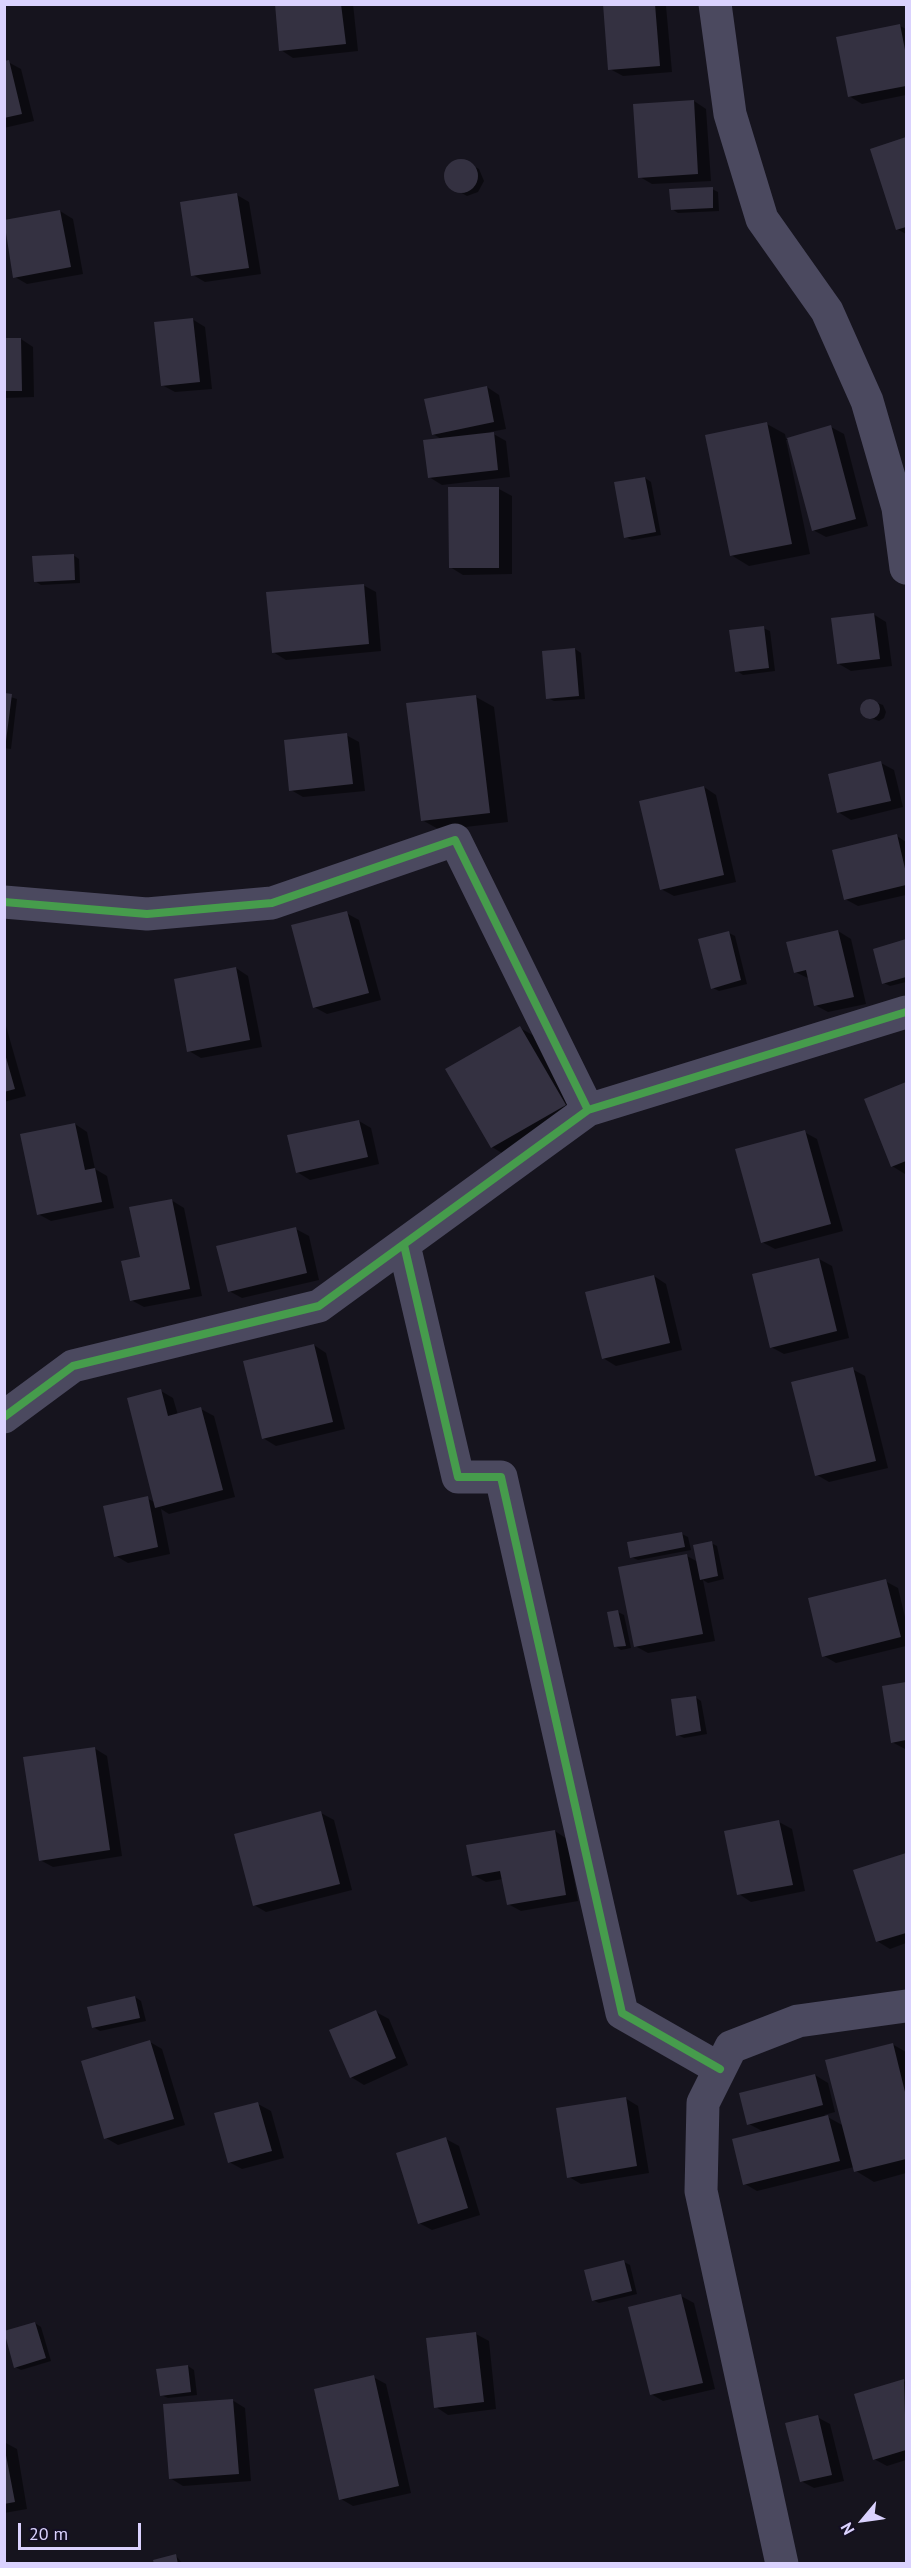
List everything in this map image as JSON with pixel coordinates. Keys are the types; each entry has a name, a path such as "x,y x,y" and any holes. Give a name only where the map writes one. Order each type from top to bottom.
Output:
{"street":[{"path":"715,4 730,114 762,219 827,311 867,401 898,508 906,568"},
{"path":"4,902 147,914 272,903 455,840 588,1110"},
{"path":"4,1417 73,1366 319,1306 588,1110 906,1012"},
{"path":"404,1245 458,1477 501,1477 622,2013 720,2069"},
{"path":"782,2564 701,2191 703,2103 731,2047 798,2021 906,2006"}],"building":[{"path":"275,4 341,4 346,44 279,51"},
{"path":"603,4 655,4 660,66 608,70"},
{"path":"900,24 906,55 906,86 848,97 836,37"},
{"path":"9,60 22,114 4,118 4,61"},
{"path":"694,100 698,174 638,178 633,104"},
{"path":"906,137 906,227 896,230 870,149"},
{"path":"461,159 473,164 478,176 473,188 461,193 449,188 444,176 449,164"},
{"path":"713,187 713,208 671,210 669,189"},
{"path":"237,193 249,268 191,276 180,202"},
{"path":"60,210 71,267 13,278 4,220"},
{"path":"193,318 200,382 161,386 154,322"},
{"path":"4,338 21,338 22,391 4,391"},
{"path":"487,386 494,422 432,435 424,399"},
{"path":"767,422 792,544 730,556 705,435"},
{"path":"831,425 856,519 812,531 787,438"},
{"path":"494,432 498,470 428,478 423,440"},
{"path":"645,477 656,532 624,538 614,482"},
{"path":"448,487 499,487 499,568 449,568"},
{"path":"74,554 75,580 34,582 32,556"},
{"path":"364,584 369,644 272,653 266,592"},
{"path":"874,613 880,659 837,664 831,618"},
{"path":"764,626 769,668 735,672 729,630"},
{"path":"575,648 579,696 546,699 542,651"},
{"path":"5,693 12,694 6,741 5,741"},
{"path":"476,695 490,813 421,821 406,703"},
{"path":"870,699 877,702 880,709 877,716 870,719 863,716 860,709 863,702"},
{"path":"347,733 353,784 289,791 284,740"},
{"path":"881,761 891,801 837,813 828,774"},
{"path":"704,786 724,875 660,890 639,801"},
{"path":"897,834 906,873 906,885 844,900 832,850"},
{"path":"347,911 369,993 313,1008 291,925"},
{"path":"838,930 854,997 814,1006 806,970 794,973 786,942"},
{"path":"729,931 741,980 711,989 698,939"},
{"path":"906,939 906,977 882,984 873,949"},
{"path":"236,967 250,1040 187,1052 174,979"},
{"path":"520,1026 566,1105 491,1148 445,1069"},
{"path":"4,1055 15,1089 4,1092"},
{"path":"906,1082 906,1161 891,1167 864,1099"},
{"path":"359,1120 368,1157 296,1173 287,1135"},
{"path":"75,1123 85,1170 95,1168 102,1202 37,1215 20,1134"},
{"path":"805,1130 831,1224 761,1243 735,1149"},
{"path":"172,1199 190,1289 130,1301 121,1261 140,1257 129,1207"},
{"path":"296,1227 307,1273 228,1292 216,1246"},
{"path":"819,1258 837,1331 770,1348 752,1274"},
{"path":"654,1275 670,1343 602,1359 585,1292"},
{"path":"314,1344 333,1422 262,1439 243,1361"},
{"path":"853,1367 876,1461 815,1476 791,1382"},
{"path":"161,1389 168,1416 201,1407 223,1490 155,1508 127,1398"},
{"path":"148,1496 158,1547 114,1557 103,1506"},
{"path":"682,1532 685,1547 630,1558 627,1542"},
{"path":"712,1541 718,1576 700,1580 693,1545"},
{"path":"687,1554 703,1634 634,1647 618,1567"},
{"path":"886,1579 901,1637 822,1657 808,1598"},
{"path":"618,1610 626,1646 614,1647 607,1612"},
{"path":"906,1682 906,1740 891,1743 882,1686"},
{"path":"696,1696 701,1731 676,1736 671,1699"},
{"path":"95,1747 110,1850 39,1861 23,1757"},
{"path":"321,1811 340,1884 253,1906 234,1834"},
{"path":"779,1820 793,1885 737,1895 724,1831"},
{"path":"555,1830 566,1895 507,1905 500,1871 472,1876 466,1845"},
{"path":"906,1853 906,1933 876,1942 853,1870"},
{"path":"135,1996 140,2018 92,2028 87,2007"},
{"path":"376,2010 396,2058 350,2078 329,2030"},
{"path":"150,2040 174,2119 104,2139 81,2061"},
{"path":"893,2043 906,2096 906,2159 854,2172 825,2060"},
{"path":"815,2074 823,2105 747,2125 739,2093"},
{"path":"626,2097 637,2166 567,2178 556,2108"},
{"path":"258,2102 272,2151 228,2163 214,2113"},
{"path":"828,2115 840,2161 743,2185 732,2139"},
{"path":"446,2137 468,2208 418,2224 396,2153"},
{"path":"624,2260 632,2291 592,2301 584,2270"},
{"path":"681,2294 703,2383 650,2395 628,2307"},
{"path":"35,2322 46,2358 14,2368 4,2331"},
{"path":"476,2332 484,2402 434,2408 426,2338"},
{"path":"188,2365 191,2392 160,2396 156,2369"},
{"path":"374,2375 399,2486 339,2500 314,2389"},
{"path":"904,2379 906,2450 873,2460 854,2394"},
{"path":"233,2399 239,2474 169,2479 163,2404"},
{"path":"818,2415 832,2475 800,2482 785,2423"},
{"path":"4,2445 15,2502 4,2504"},
{"path":"176,2554 178,2564 154,2564 153,2560"}],"cycle path":[{"path":"4,902 147,914 272,903 455,840 588,1110"},
{"path":"4,1417 73,1366 319,1306 588,1110 906,1012"},
{"path":"404,1245 458,1477 501,1477 622,2013 720,2069"}]}
